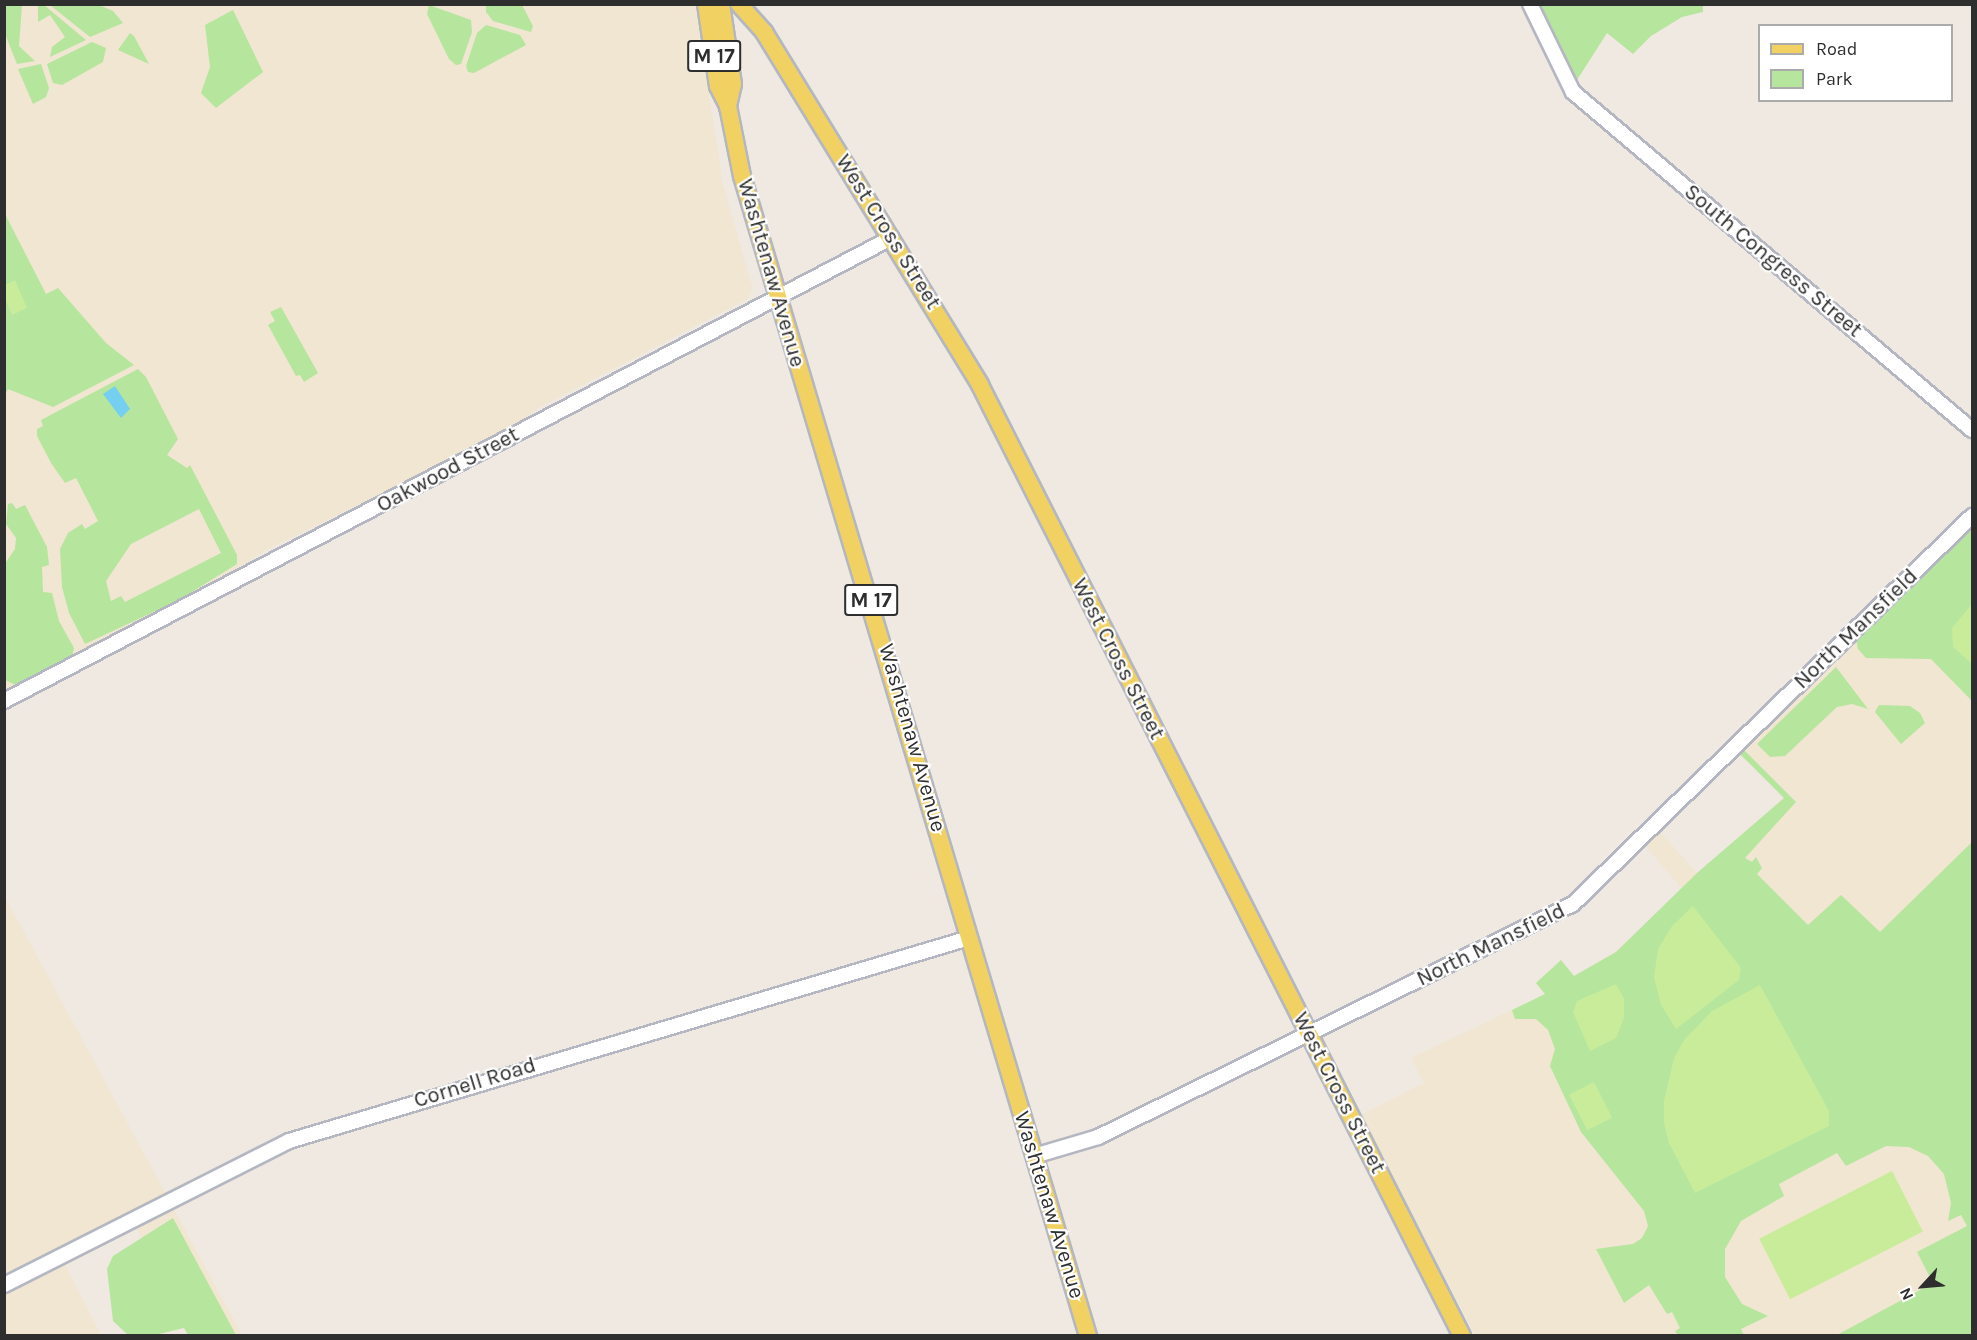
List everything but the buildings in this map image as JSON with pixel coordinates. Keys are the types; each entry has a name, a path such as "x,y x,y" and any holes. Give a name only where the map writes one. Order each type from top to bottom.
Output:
{"main road":[{"name":"Washtenaw Avenue","path":"706,4 718,86 728,106 742,176 1088,1335"},
{"name":"Washtenaw Avenue","path":"721,4 733,84 728,106"},
{"name":"West Cross Street","path":"739,4 764,32 980,385 1462,1335"},
{"path":"752,4 764,32"},
{"path":"726,34 738,22 764,32"}],"street":[{"name":"South Congress Street","path":"1530,4 1573,92 1972,430"},
{"name":"Oakwood Street","path":"4,701 891,238"},
{"name":"North Mansfield","path":"1034,1156 1098,1137 1573,904 1972,516"},
{"name":"Cornell Road","path":"4,1285 289,1141 969,938"}],"shaded area":[{"path":"5,5 695,5 723,184 752,287 749,298 538,408 510,430 266,550 180,605 5,695"},
{"path":"1972,523 1972,1335 1475,1335 1361,1115 1424,1083 1411,1058 1545,994 1536,983 1561,960 1574,976 1616,952 1682,889 1644,844 1658,830 1697,873 1784,798 1738,752"},
{"path":"4,895 242,1335 192,1335 128,1213 57,1249 101,1335 5,1335"}],"green space":[{"path":"1703,4 1703,12 1682,17 1651,36 1633,54 1607,33 1577,80 1541,5"},
{"path":"4,5 22,5 19,46 35,61 17,64 5,34"},
{"path":"38,5 44,5 86,40 50,57 52,47 65,37 50,15 38,22"},
{"path":"50,5 99,5 113,11 123,23 90,37"},
{"path":"429,5 471,20 472,32 461,64 456,65 449,59 427,14"},
{"path":"486,5 522,5 533,26 531,32 493,21 486,12"},
{"path":"233,10 263,72 216,108 201,93 210,67 205,25"},
{"path":"486,25 520,35 526,45 474,73 468,72 466,66 477,33"},
{"path":"130,33 134,36 149,64 118,50"},
{"path":"92,42 106,48 103,62 62,85 53,83 47,64"},
{"path":"41,64 49,88 46,97 33,104 18,69"},
{"path":"4,212 46,294 58,288 106,343 134,365 53,407 8,389 5,395"},
{"path":"15,280 27,308 12,315 5,299 5,285"},
{"path":"281,307 318,373 304,382 300,375 296,376 268,325 275,321 270,312"},
{"path":"138,369 146,377 178,439 167,455 187,468 190,465 237,555 237,564 179,600 85,644 69,613 62,587 60,549 68,533 82,524 85,529 98,521 76,478 65,483 51,463 37,436 37,429 43,426 41,420","holes":["199,509 221,553 125,602 121,596 111,601 106,581 131,544"]},
{"path":"12,503 16,509 25,505 47,547 49,565 42,567 43,592 52,593 59,621 74,648 71,661 20,687 5,680 4,565 15,549 16,538 6,524 8,504"},
{"path":"1972,524 1972,701 1931,659 1866,658 1858,649 1856,639"},
{"path":"1972,604 1972,664 1953,647 1952,628"},
{"path":"1836,667 1868,709 1852,704 1837,707 1785,756 1770,757 1757,744"},
{"path":"1879,705 1910,706 1920,713 1925,723 1901,744 1875,712"},
{"path":"1742,748 1796,802 1745,858 1752,862 1756,857 1762,868 1757,874 1808,925 1841,895 1880,932 1972,842 1972,1335 1837,1335 1933,1283 1917,1252 1967,1226 1961,1215 1948,1221 1951,1203 1944,1174 1928,1156 1909,1147 1886,1146 1846,1166 1837,1153 1779,1184 1784,1196 1741,1221 1725,1249 1725,1277 1742,1304 1768,1316 1741,1329 1744,1335 1678,1335 1675,1331 1680,1328 1672,1312 1667,1314 1649,1285 1624,1303 1596,1249 1633,1244 1642,1238 1648,1226 1644,1211 1581,1132 1550,1066 1555,1049 1548,1030 1536,1019 1515,1019 1512,1010 1545,994 1536,983 1561,960 1574,976 1616,952 1697,873 1784,798 1738,752"},
{"path":"1693,906 1741,968 1739,980 1676,1029 1661,1005 1654,977 1658,949 1672,926"},
{"path":"1616,984 1624,999 1624,1018 1616,1038 1590,1051 1573,1012 1577,1001"},
{"path":"1760,985 1829,1111 1829,1126 1695,1193 1669,1143 1664,1123 1664,1101 1674,1058 1684,1040 1712,1011"},
{"path":"1594,1082 1612,1118 1587,1130 1569,1095"},
{"path":"1892,1171 1923,1232 1790,1299 1759,1239"},
{"path":"173,1218 236,1335 188,1335 184,1328 155,1335 128,1335 113,1321 107,1269 113,1256"}],"water":[{"path":"115,386 130,409 121,418 103,394"}]}
